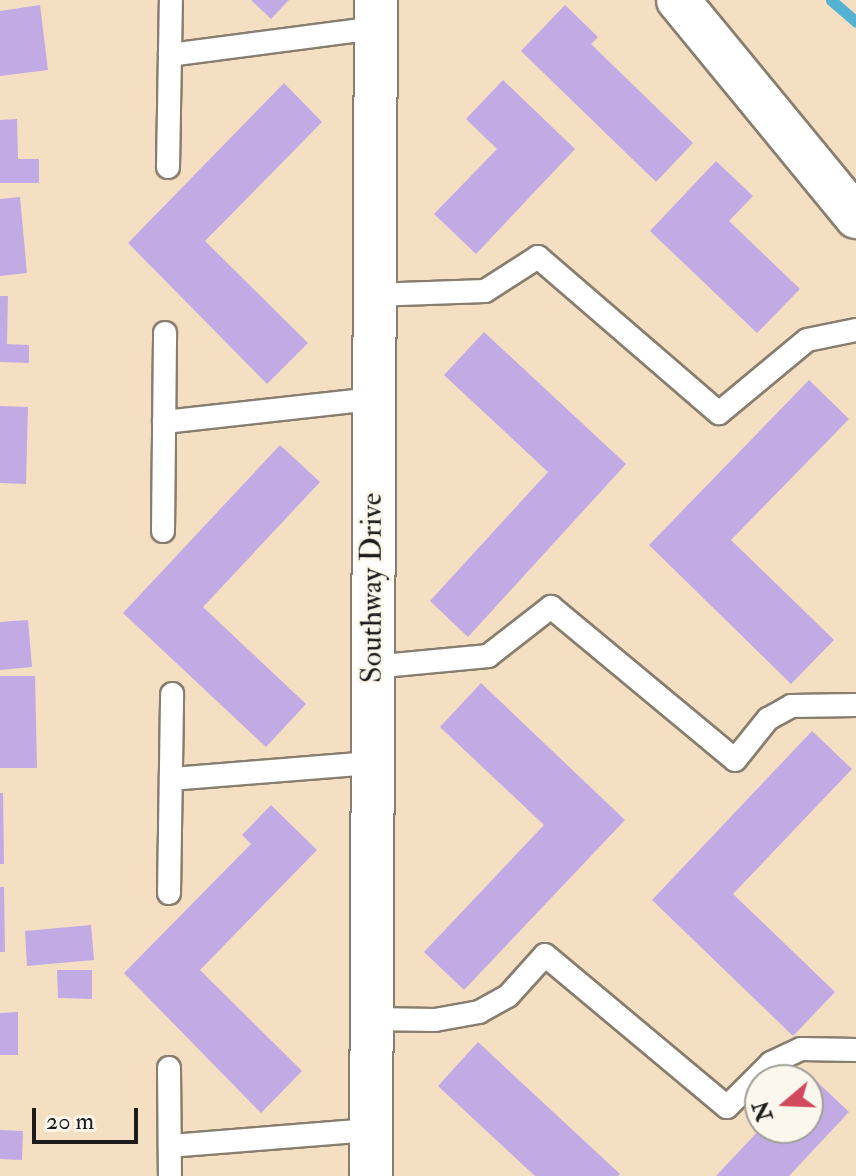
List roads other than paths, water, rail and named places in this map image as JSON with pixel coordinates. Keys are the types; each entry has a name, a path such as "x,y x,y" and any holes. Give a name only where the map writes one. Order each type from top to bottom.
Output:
{"street":[{"path":"678,0 856,217"},
{"name":"Southway Drive","path":"371,1176 375,14"}],"lane":[{"path":"168,167 171,0"},
{"path":"170,55 375,14"},
{"path":"372,295 485,291 538,257 719,413 807,340 856,330"},
{"path":"163,531 165,333"},
{"path":"164,422 372,399"},
{"path":"372,667 488,656 551,607 735,760 768,719 791,706 856,705"},
{"path":"169,893 172,694"},
{"path":"171,779 372,763"},
{"path":"371,1019 435,1020 479,1012 508,996 545,955 727,1107 771,1063 801,1049 856,1050"},
{"path":"169,1068 170,1176"},
{"path":"170,1146 371,1130"}],"waterway":[{"path":"831,0 856,22"}]}
